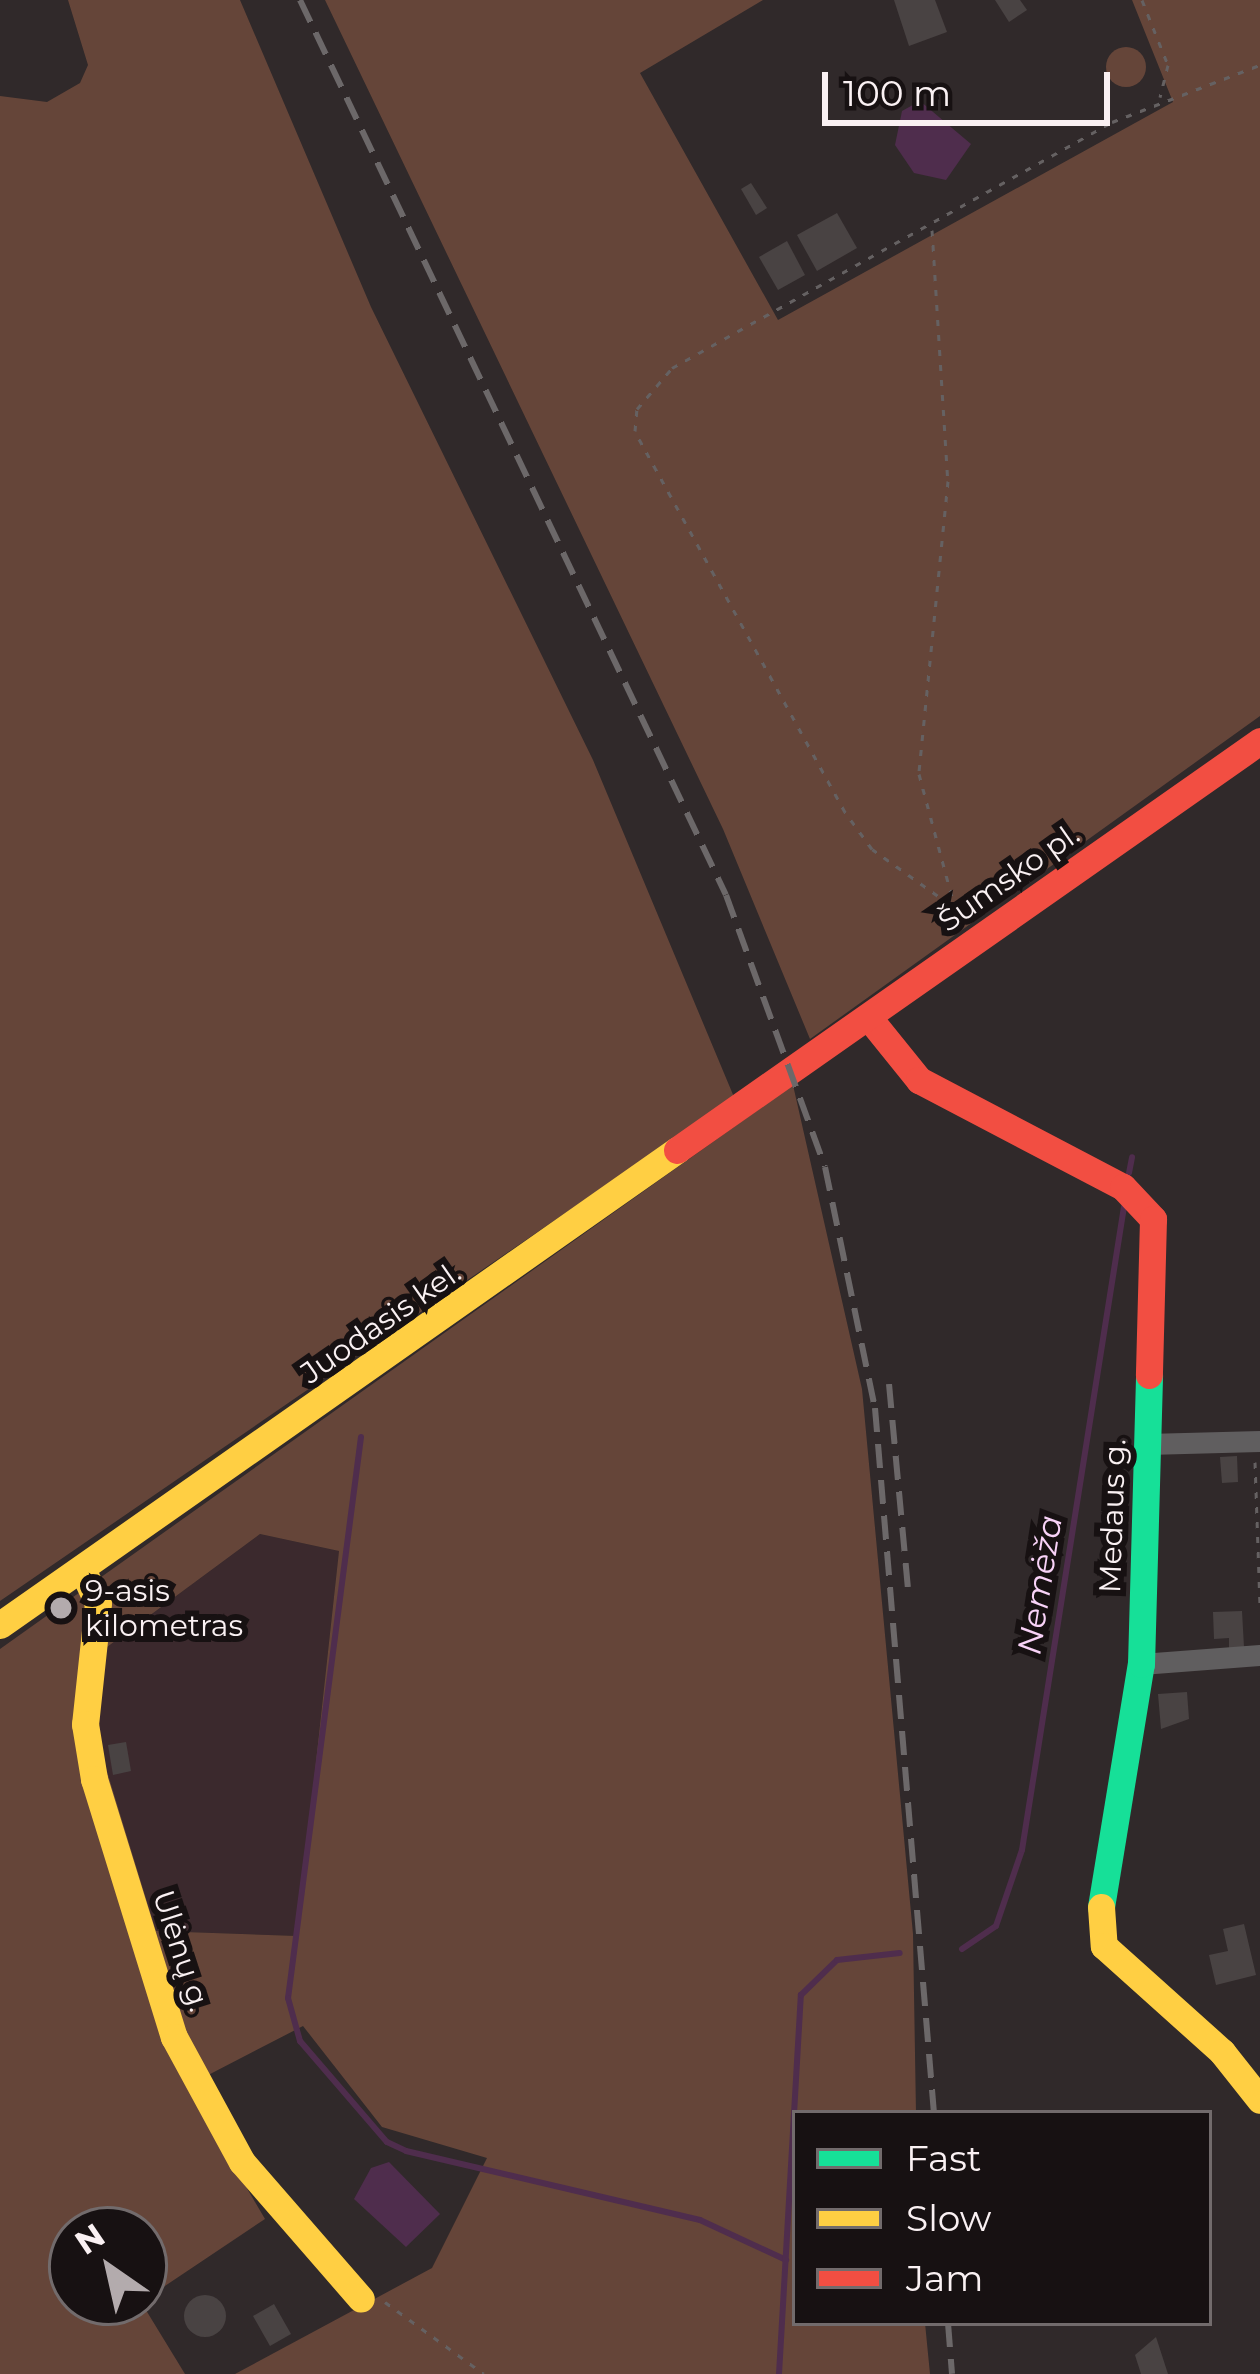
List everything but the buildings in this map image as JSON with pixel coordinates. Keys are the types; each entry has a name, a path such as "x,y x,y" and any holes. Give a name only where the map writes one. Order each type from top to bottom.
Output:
{"street":[{"name":"Šumsko pl.","path":"796,1069 1260,741"},
{"name":"Medaus g.","path":"868,1018 919,1080 1123,1187 1153,1219 1142,1664 1101,1886 1104,1946 1222,2052 1260,2100"},
{"name":"Juodasis kel.","path":"0,1625 796,1069"},
{"path":"1147,1444 1257,1442"},
{"name":"Ulėnų g.","path":"82,1571 98,1603 85,1724 94,1779 174,2037 242,2162 361,2300"},
{"path":"1142,1664 1260,1655"}],"path":[{"path":"1142,0 1168,65 1159,99"},
{"path":"981,938 952,899 872,849 844,812 635,431 651,386 672,368 1159,99 1260,65"},
{"path":"932,228 948,481 919,774 952,899"},
{"path":"1257,1442 1260,1604"},
{"path":"361,2300 407,2313 484,2374"}],"shaded area":[{"path":"68,0 240,0 371,307 593,760 734,1097 0,1601 0,96 47,102 80,83 88,65"},
{"path":"325,0 763,0 640,73 778,320 1173,102 1132,0 1260,0 1260,716 810,1039 723,829"},
{"path":"1126,47 1140,53 1146,67 1140,81 1126,87 1112,81 1106,67 1112,53"},
{"path":"920,101 971,144 946,180 914,173 895,145 902,111"},
{"path":"793,1085 862,1389 913,1934 916,2110 792,2110 792,2326 925,2326 930,2374 235,2374 432,2268 487,2158 382,2127 303,2026 187,2086 265,2219 168,2284 168,2206 48,2206 48,2326 156,2326 185,2374 0,2374 0,1649","holes":["260,1534 339,1551 297,1936 156,1931 98,1742 103,1650"]},
{"path":"260,1534 339,1551 297,1936 156,1931 98,1742 103,1650"},
{"path":"389,2162 440,2214 406,2247 354,2199 371,2168"}],"waterway":[{"name":"Nemėža","path":"1129,1173 1132,1157"},
{"name":"Nemėža","path":"962,1949 996,1926 1022,1850 1124,1207"},
{"path":"361,1437 288,1998 300,2041 387,2142 406,2151 700,2220 786,2260"},
{"name":"Nemėža","path":"794,2110 801,1995 837,1960 900,1953"},
{"name":"Nemėža","path":"779,2374 792,2150"}],"railway":[{"path":"300,0 726,895 825,1167 875,1408 934,2110"},
{"path":"889,1384 908,1587"},
{"path":"948,2326 952,2374"}],"traffic: fast":[{"path":"1101,1907 1141,1664 1149,1375"}],"traffic: slow":[{"path":"0,1625 677,1150"},
{"path":"83,1571 98,1603 85,1724 94,1779 174,2037 242,2162 361,2299"},
{"path":"1101,1907 1104,1946 1222,2052 1260,2100"}],"traffic: jam":[{"path":"677,1150 1260,741"},
{"path":"869,1018 919,1080 1123,1187 1153,1219 1149,1375"}],"place":[{"name":"9-asis kilometras","path":"61,1608"}]}
